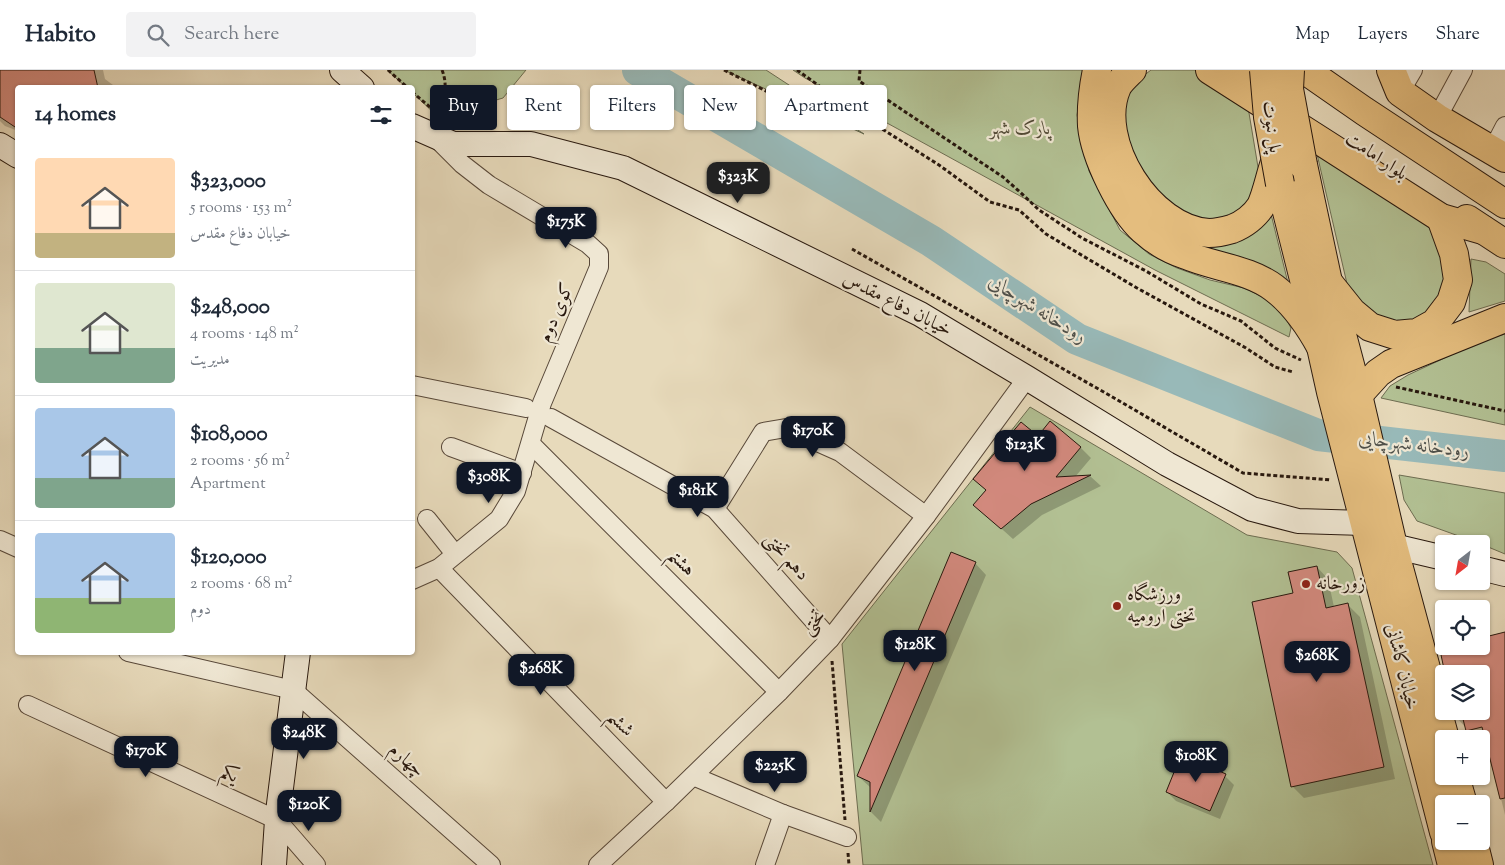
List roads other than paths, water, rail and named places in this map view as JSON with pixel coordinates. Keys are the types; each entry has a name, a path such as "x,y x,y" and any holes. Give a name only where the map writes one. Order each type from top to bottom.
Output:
{"main road":[{"path":"1097,70 1092,97 1092,128 1107,176 1125,208 1143,230 1164,245 1203,262 1251,276 1274,288 1309,324 1313,350"},
{"path":"1132,70 1118,85 1110,106 1117,146 1127,171 1136,186 1148,200 1178,223 1194,230 1210,233 1239,227 1252,217 1261,206 1278,172"},
{"path":"1210,70 1441,218 1494,237"},
{"name":"بلوار امامت","path":"1246,70 1494,237"},
{"name":"پل نبوت","path":"1264,70 1268,117 1313,350 1331,392 1376,523"},
{"name":"پل نبوت","path":"1290,70 1289,89 1303,165 1328,282 1358,395 1376,523"},
{"name":"بلوار امامت","path":"1305,70 1364,112 1505,204"},
{"path":"1401,77 1437,118 1499,154"},
{"path":"1328,282 1352,312 1370,327 1394,335 1417,333 1435,323 1450,302 1458,280 1454,254 1441,218"},
{"path":"1358,395 1378,373 1391,364 1505,318"},
{"name":"خیابان کاشانی","path":"1376,523 1442,730"},
{"name":"خیابان کاشانی","path":"1376,523 1436,795"},
{"path":"1448,850 1452,865"},
{"path":"1475,850 1479,865"}],"street":[{"path":"342,70 359,85"},
{"path":"1437,118 1463,70"},
{"path":"1499,154 1505,126"},
{"name":"خیابان دفاع مقدس","path":"422,131 453,144 531,144 623,168 920,314 1167,464 1252,510 1298,521 1376,523 1435,553"},
{"name":"کوی دوم","path":"422,131 489,186 588,244 599,254 599,267 539,412"},
{"path":"0,145 15,154"},
{"name":"تختی","path":"598,865 693,776 830,639 926,516 1027,378"},
{"name":"دهم تختی","path":"415,386 539,412 715,509 830,639"},
{"path":"415,579 439,568 499,519 516,491 539,412"},
{"path":"715,509 763,432 786,428 840,452 926,516"},
{"name":"هشتم","path":"531,444 779,692"},
{"path":"451,447 522,473"},
{"path":"427,519 455,554"},
{"path":"0,540 15,547"},
{"name":"ششم","path":"439,568 666,802"},
{"path":"1490,570 1505,574"},
{"path":"150,655 172,658 293,690"},
{"path":"274,865 277,820 298,655"},
{"name":"چهارم","path":"293,690 491,865"},
{"name":"یکم","path":"28,705 277,820"},
{"path":"693,776 783,814 847,837"},
{"path":"765,865 783,814"},
{"path":"277,820 316,865"}],"waterway":[{"name":"رودخانه شهرچایی","path":"638,70 931,241 1077,339 1318,435 1505,456"}],"place":[{"name":"زورخانه","path":"1306,584"},
{"name":"ورزشگاه تختی ارومیه","path":"1117,606"}],"park label":[{"name":"پارک شهر","path":"1020,129"}]}
